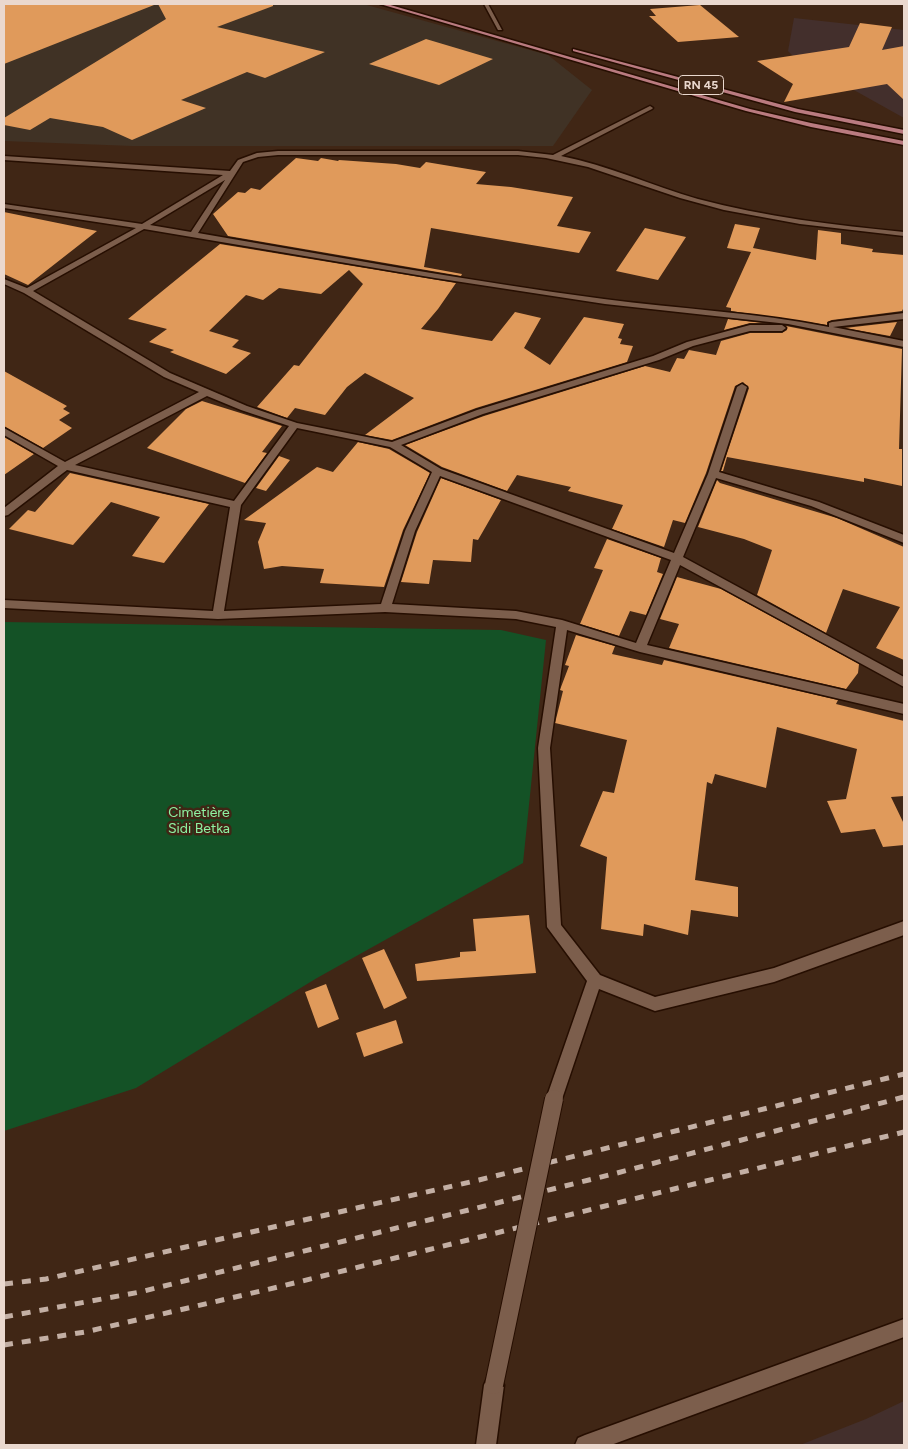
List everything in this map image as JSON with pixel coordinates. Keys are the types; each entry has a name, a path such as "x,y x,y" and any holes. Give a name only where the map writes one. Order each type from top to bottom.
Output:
{"main road":[{"name":"RN 45","path":"382,4 748,110 810,125 904,143"},
{"path":"492,26 510,32"},
{"path":"490,34 500,29"},
{"name":"RN 45","path":"565,47 797,112 904,132"}],"street":[{"path":"486,4 500,29"},
{"path":"554,156 650,108"},
{"path":"193,234 240,161 268,154 518,153 554,156 593,166 696,200 760,216 816,225 904,234"},
{"path":"4,158 231,173"},
{"path":"27,291 144,226 231,173"},
{"path":"4,206 144,226 435,276 586,299 819,326 904,344"},
{"path":"4,281 27,291 167,375 244,408 295,425 393,445 437,471 676,558 904,682"},
{"path":"393,445 480,412 648,360 690,344 750,328 819,326 904,316"},
{"path":"640,648 676,558 713,474 742,387"},
{"path":"4,513 65,466 207,392"},
{"path":"218,615 236,505 295,425"},
{"path":"4,432 65,466 236,505"},
{"path":"385,608 410,531 437,471"},
{"path":"713,474 815,504 904,539"},
{"path":"4,604 218,615 385,608 516,615 562,624 640,648 904,708"},
{"path":"562,624 544,748 554,927 596,980 655,1004 774,975 904,928"},
{"path":"486,1445 494,1385 554,1100 596,980"},
{"path":"585,1445 904,1328"}],"shaded area":[{"path":"4,4 363,4 548,55 592,90 553,146 132,146 4,141"},
{"path":"794,18 904,30 904,118 793,56 788,51"},
{"path":"904,1401 904,1445 800,1445 866,1419"}],"green space":[{"name":"Cimetière Sidi Betka","path":"4,622 501,630 546,640 523,863 317,978 136,1088 4,1131"}],"building":[{"path":"4,4 154,4 154,5 4,64"},
{"path":"158,4 273,4 273,6 217,27 325,52 265,78 247,72 181,100 206,108 132,140 103,127 50,118 30,130 4,125 4,118 166,19"},
{"path":"700,5 739,37 678,42 649,16 656,16 650,9"},
{"path":"860,23 892,27 882,50 904,46 904,100 887,84 784,102 793,84 757,61 849,47"},
{"path":"426,39 493,59 439,85 369,64"},
{"path":"296,158 318,161 321,158 338,161 396,164 420,168 426,162 486,172 476,184 511,187 573,197 557,226 591,232 579,253 431,228 424,267 462,274 461,276 228,236 213,214 238,192 245,193 251,188 260,190"},
{"path":"4,212 97,231 28,285 4,274"},
{"path":"735,224 760,228 753,248 816,260 818,230 841,233 841,244 873,249 872,252 904,255 904,307 902,311 832,320 827,322 827,325 731,311 731,308 726,307 751,252 727,248"},
{"path":"645,228 686,237 658,280 616,271"},
{"path":"220,244 456,283 421,329 492,341 515,312 541,318 524,348 550,365 584,317 624,324 618,338 622,339 620,344 633,346 627,362 476,408 392,440 365,435 414,398 365,373 347,387 325,415 295,408 287,418 257,407 294,365 299,366 363,284 349,270 321,294 279,288 263,300 246,295 209,331 239,340 232,347 251,353 226,374 170,352 174,350 149,342 167,329 128,319"},
{"path":"728,319 763,323 750,323 724,330"},
{"path":"897,322 890,336 845,328"},
{"path":"786,326 902,349 899,449 902,449 902,486 864,478 864,482 727,457 723,471 721,471 749,388 743,382 735,386 706,473 685,523 673,520 664,547 612,529 623,505 568,491 571,487 517,475 507,491 442,467 405,445 484,416 645,366 670,372 677,358 684,359 689,350 716,355 721,341 750,333 782,333 787,330"},
{"path":"4,371 67,406 63,409 70,413 59,420 72,428 43,448 4,426"},
{"path":"202,401 282,426 262,452 267,453 245,483 147,448 186,409"},
{"path":"4,437 34,454 4,475"},
{"path":"358,442 389,449 430,473 403,530 384,587 320,583 324,569 282,566 264,569 258,542 266,523 244,520 317,467 333,472"},
{"path":"279,456 290,460 266,491 256,488"},
{"path":"70,473 209,504 164,563 132,556 160,517 111,502 73,545 9,529 28,510 35,512"},
{"path":"441,478 501,500 478,540 473,539 471,562 433,560 429,584 401,582 417,532"},
{"path":"717,480 720,483 837,518 904,547 904,660 876,648 900,607 843,589 826,633 757,595 772,550 744,539 698,527"},
{"path":"607,539 661,558 657,572 663,574 646,615 630,611 619,636 580,624 603,570 594,568"},
{"path":"677,577 721,589 859,664 858,673 846,689 669,648 679,624 660,619"},
{"path":"576,635 615,646 612,654 662,665 664,660 838,700 836,704 904,721 904,796 891,797 904,824 904,845 883,847 875,829 841,833 827,801 846,799 857,749 777,727 766,788 715,774 712,784 707,782 695,880 738,887 738,917 691,910 688,935 644,924 643,936 601,929 607,857 580,846 603,791 614,793 627,740 555,723 563,691 560,690 569,666 565,665"},
{"path":"529,915 536,973 417,981 415,964 460,957 460,952 476,951 473,919"},
{"path":"384,949 407,998 384,1009 362,958"},
{"path":"326,984 339,1019 318,1028 305,992"},
{"path":"396,1020 403,1043 364,1057 356,1033"}],"railway":[{"path":"4,1284 46,1279 479,1180 904,1074"},
{"path":"4,1317 140,1292 617,1173 904,1097"},
{"path":"4,1345 85,1332 278,1287 904,1132"}]}
